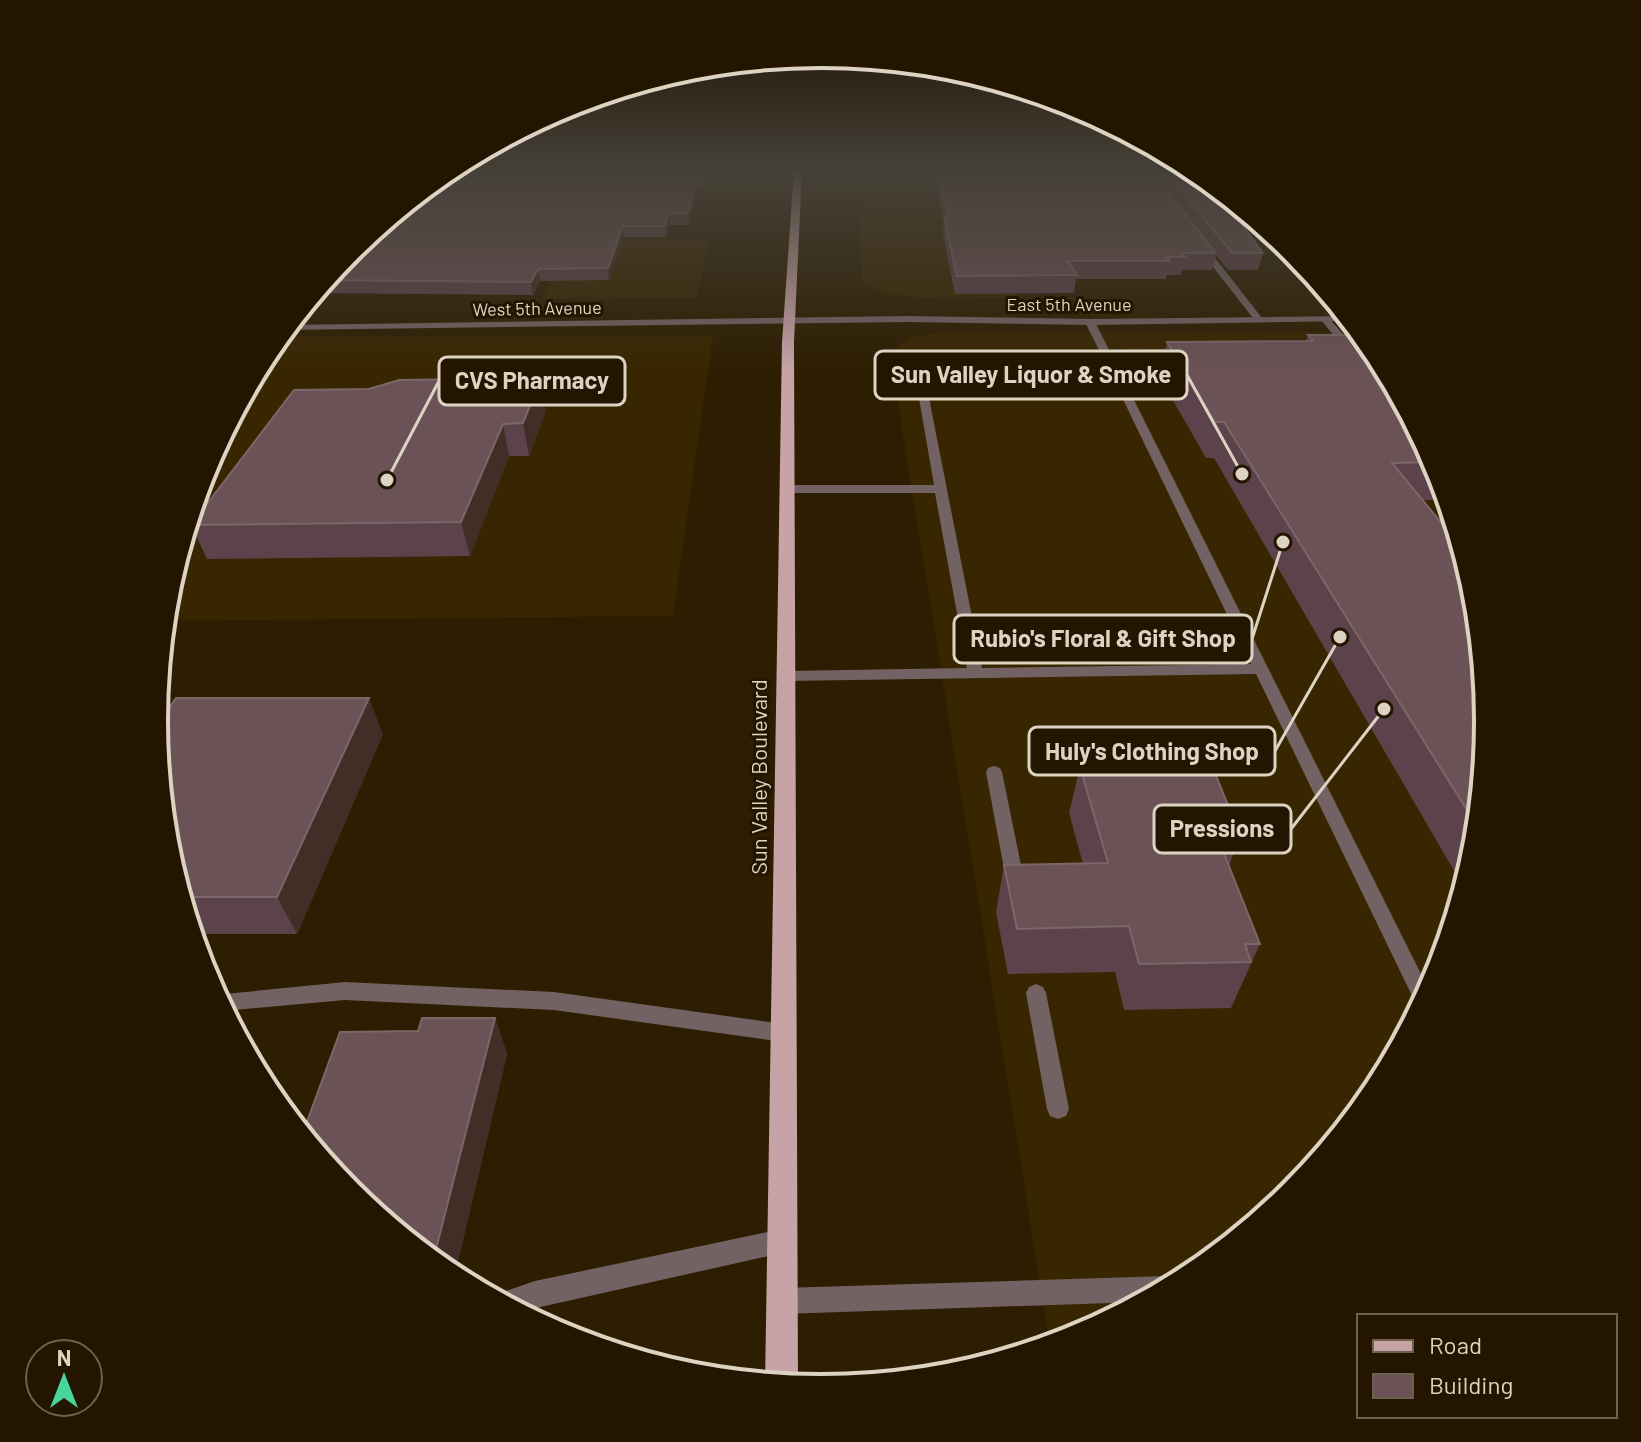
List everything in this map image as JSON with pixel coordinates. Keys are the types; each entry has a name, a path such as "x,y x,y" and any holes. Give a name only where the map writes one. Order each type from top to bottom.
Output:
{"main road":[{"name":"Sun Valley Boulevard","path":"782,1373 787,489 789,320 794,237"}],"street":[{"path":"1200,244 1259,320"},
{"path":"1325,319 1352,351 1339,351"},
{"name":"East 5th Avenue","path":"789,320 1090,322 1336,319"},
{"name":"West 5th Avenue","path":"299,328 789,320"},
{"path":"1090,322 1102,352 1417,986"},
{"path":"975,673 915,354 1193,352"},
{"path":"787,489 940,489"},
{"path":"786,676 1261,669"},
{"path":"994,772 1017,894"},
{"path":"231,1002 345,991 554,1001 784,1033"},
{"path":"1036,993 1058,1109"},
{"path":"519,1300 782,1241"},
{"path":"782,1301 1142,1290"}],"shaded area":[{"path":"860,237 1029,237 1011,270 1019,298 938,299 886,294 862,282"},
{"path":"571,240 709,240 697,298 542,299"},
{"path":"945,332 1345,332 1386,395 1424,471 1451,552 1468,636 1474,721 1468,806 1461,848 1439,931 1424,971 1386,1048 1339,1119 1282,1183 1251,1212 1218,1239 1147,1287 1048,1332 890,354 908,338"},
{"path":"713,335 673,616 176,621 190,552 217,471 255,394 292,337"}],"building":[{"path":"382,237 619,237 608,268 538,269 531,282 339,280"},
{"path":"948,237 1203,237 1216,253 1182,253 1185,257 1167,257 1170,261 1068,261 1077,275 957,276"},
{"path":"1219,237 1251,237 1263,253 1232,253"},
{"path":"1308,335 1347,335 1386,395 1420,462 1392,463 1443,525 1461,594 1472,678 1474,721 1467,810 1224,422 1215,422 1167,342 1313,341"},
{"path":"541,378 523,423 503,424 461,522 198,525 202,510 294,390 369,389 399,380"},
{"path":"176,698 369,698 277,897 192,897 173,806 168,709"},
{"path":"1153,765 1156,774 1215,773 1240,835 1217,836 1260,944 1245,944 1251,962 1139,964 1129,926 1017,929 1004,865 1108,863 1080,767"},
{"path":"422,1018 495,1018 436,1248 359,1183 306,1124 340,1032 418,1031"}],"place":[{"name":"Sun Valley Liquor & Smoke","path":"1242,474"},
{"name":"CVS Pharmacy","path":"387,480"},
{"name":"Rubio's Floral & Gift Shop","path":"1283,542"},
{"name":"Huly's Clothing Shop","path":"1340,637"},
{"name":"Pressions","path":"1384,709"}]}
